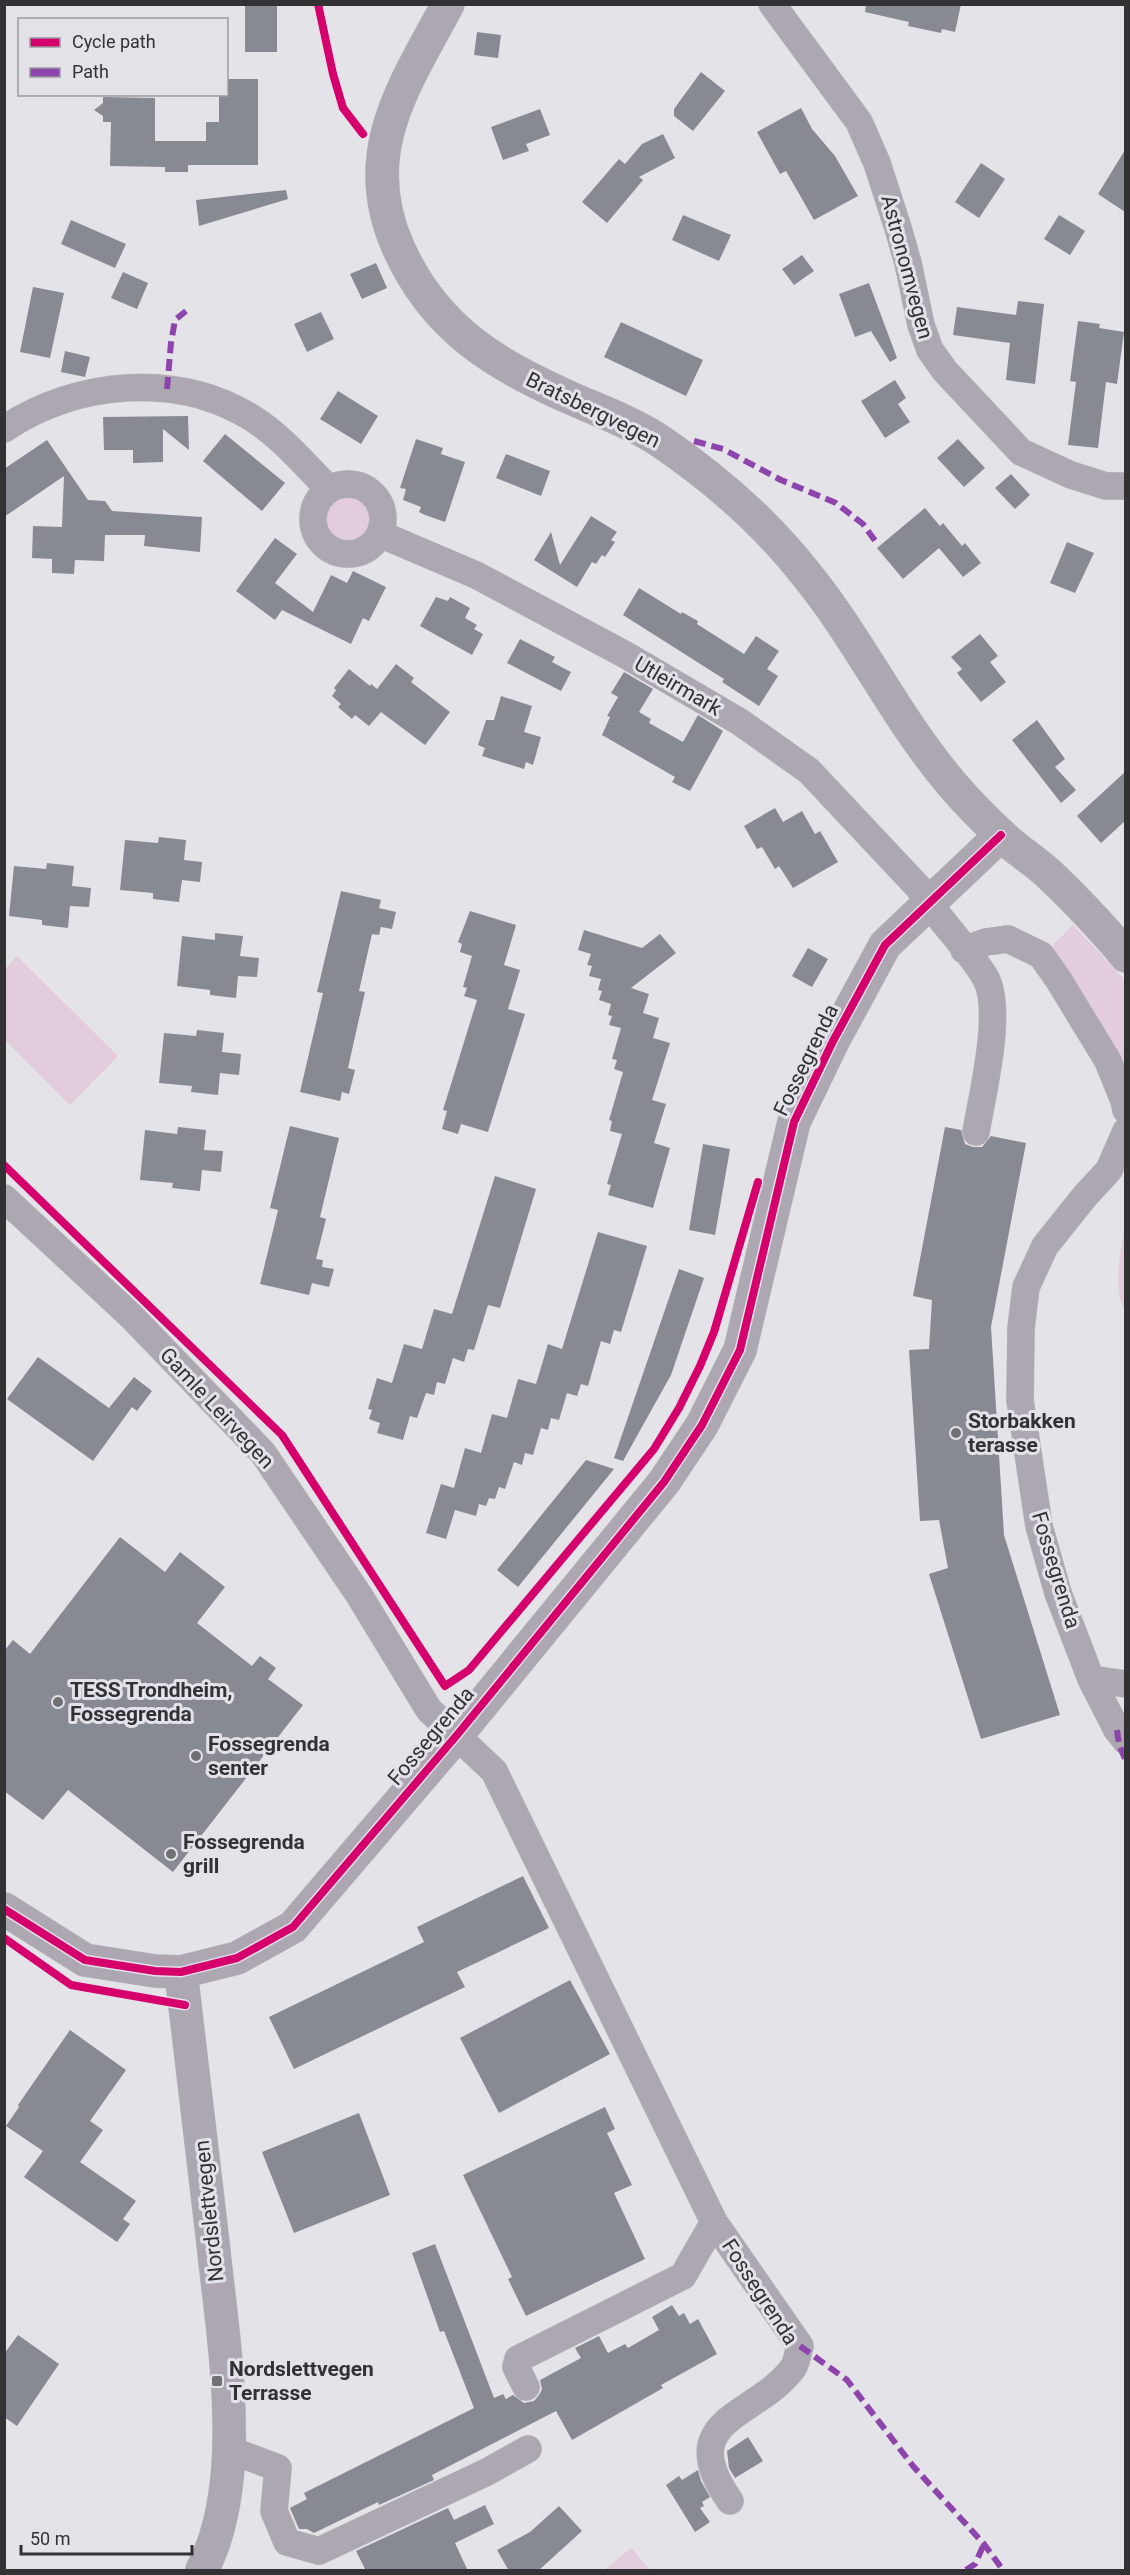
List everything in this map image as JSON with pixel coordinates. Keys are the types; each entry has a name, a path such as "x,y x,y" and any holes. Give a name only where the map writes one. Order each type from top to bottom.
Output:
{"street":[{"name":"Bratsbergvegen","path":"448,4 396,103 385,135 382,160 388,214 396,243 414,276 444,317 484,353 531,380 654,437 722,488 750,514 807,574 947,779 1001,835 1049,875 1125,956"},
{"name":"Astronomvegen","path":"772,4 858,122 877,163 898,228 921,325 930,350 945,371 1021,452 1071,475 1106,486 1125,486"},
{"path":"4,429 56,402 84,394 119,387 167,389 214,400 252,418 286,446 329,489"},
{"path":"348,484 367,490 380,505 383,514 380,534 367,548 358,552 338,552 329,548 316,533 314,513 317,504 329,489 348,484"},
{"name":"Utleirmark","path":"380,534 476,575 624,654 740,722 810,771 919,888 928,903"},
{"name":"Fossegrenda","path":"4,1909 85,1960 155,1971 182,1972 237,1958 293,1927 457,1735 664,1482 702,1425 740,1350 794,1122 833,1041 885,945 1001,835"},
{"path":"928,903 987,978 994,1005 976,1132"},
{"path":"964,950 986,942 1008,939 1041,955 1108,1061 1124,1101 1125,1110"},
{"name":"Fossegrenda","path":"1125,1131 1109,1170 1045,1246 1026,1287 1021,1328 1020,1400 1039,1526 1058,1593 1091,1679 1116,1730 1125,1741"},
{"name":"Gamle Leirvegen","path":"4,1198 131,1316 263,1453 358,1595 429,1710 457,1735"},
{"path":"1091,1679 1125,1684"},
{"name":"Fossegrenda","path":"457,1735 494,1771 714,2222 800,2346 795,2366 773,2387 729,2418 711,2444 709,2463 718,2484 730,2501"},
{"name":"Nordslettvegen","path":"182,1972 224,2347 230,2450 226,2489 210,2555 202,2571"},
{"name":"Fossegrenda","path":"526,2387 516,2367 518,2359 683,2276 714,2222"},
{"path":"230,2450 278,2468 274,2511 287,2542 319,2551 487,2472 528,2449"}],"shaded area":[{"path":"348,493 358,495 366,501 372,509 374,519 372,529 366,537 358,543 348,545 338,543 330,537 324,529 322,519 324,509 330,501 338,495"},
{"path":"1073,925 1125,980 1125,1090 1047,951"},
{"path":"17,956 118,1056 70,1105 5,1040 5,969"},
{"path":"1125,1225 1125,1311 1118,1280"},
{"path":"631,2548 650,2570 604,2570"}],"building":[{"path":"245,4 277,4 277,52 245,52"},
{"path":"866,4 961,4 955,32 942,29 941,33 908,26 909,22 865,12"},
{"path":"477,32 501,35 498,58 474,55"},
{"path":"701,72 725,91 693,131 674,116 674,109"},
{"path":"228,79 258,79 258,165 188,165 188,172 165,172 165,167 110,166 111,122 103,122 103,116 94,110 103,103 103,97 155,98 155,141 206,141 206,122 219,122 219,96 228,96"},
{"path":"801,108 812,129 835,156 858,196 814,220 786,171 780,174 757,132"},
{"path":"540,109 550,135 526,144 529,151 503,160 491,127"},
{"path":"663,134 675,158 639,177 643,180 607,223 582,202 619,159 625,164 642,144"},
{"path":"1125,150 1125,212 1098,194"},
{"path":"981,163 1005,179 979,218 955,202"},
{"path":"286,190 288,199 199,226 196,200"},
{"path":"683,215 731,235 719,261 672,240"},
{"path":"1059,215 1085,231 1070,255 1044,239"},
{"path":"71,220 126,244 115,268 61,244"},
{"path":"802,255 814,271 794,285 782,269"},
{"path":"376,263 387,288 362,299 350,274"},
{"path":"123,272 148,283 137,309 111,298"},
{"path":"869,283 897,358 890,362 871,331 855,337 839,294"},
{"path":"33,287 64,293 50,358 20,352"},
{"path":"1018,301 1044,304 1035,384 1006,380 1010,343 953,335 957,307 1016,315"},
{"path":"321,312 334,339 307,352 294,324"},
{"path":"1078,321 1100,324 1099,328 1124,332 1117,384 1106,382 1098,448 1068,445 1076,382 1070,381"},
{"path":"621,322 703,360 686,396 604,357"},
{"path":"65,351 90,357 85,377 61,372"},
{"path":"895,380 906,398 898,404 910,422 885,438 861,401"},
{"path":"338,391 378,416 361,444 320,419"},
{"path":"188,416 189,450 163,429 163,462 133,463 133,450 104,450 103,417"},
{"path":"225,434 285,483 262,511 203,461"},
{"path":"416,439 443,448 441,454 465,462 445,522 419,512 421,507 403,500 406,489 400,488"},
{"path":"958,439 985,468 964,487 937,458"},
{"path":"47,440 88,500 105,501 112,511 202,517 200,552 144,546 145,535 105,535 104,561 75,560 74,574 52,573 52,559 32,558 33,526 62,527 64,476 4,517 4,469"},
{"path":"506,454 550,471 541,496 496,478"},
{"path":"1011,474 1030,495 1015,509 995,488"},
{"path":"925,508 940,526 943,523 962,546 965,543 981,563 963,577 939,548 903,579 877,548"},
{"path":"591,516 617,532 611,540 615,542 605,557 602,555 596,564 592,562 577,587 534,560 551,532 560,565"},
{"path":"275,538 297,554 275,583 313,612 331,575 347,583 353,571 386,587 369,621 363,618 351,644 282,610 275,620 236,591"},
{"path":"1067,542 1094,553 1075,593 1050,583"},
{"path":"639,588 681,614 682,612 698,621 697,624 744,654 756,636 779,651 767,669 778,676 759,706 722,682 724,679 623,615"},
{"path":"436,597 448,601 450,597 470,608 465,618 477,625 474,629 483,634 472,655 420,626"},
{"path":"980,634 998,656 990,662 1006,682 981,702 957,673 962,669 951,657"},
{"path":"520,639 555,657 552,662 571,672 561,691 507,663"},
{"path":"396,664 414,678 411,682 450,712 425,745 381,712 369,726 355,715 352,719 338,707 341,704 332,696 336,690 334,688 349,669 377,689"},
{"path":"624,672 653,689 639,712 651,719 649,723 683,742 698,715 723,731 690,791 672,782 675,777 602,735 610,717 607,716 618,697 611,693"},
{"path":"501,696 532,706 524,732 541,737 533,765 526,762 524,769 482,756 485,748 478,745 486,720 494,720"},
{"path":"1037,720 1065,759 1055,767 1076,790 1061,803 1012,740"},
{"path":"1125,772 1125,821 1101,843 1077,816"},
{"path":"775,808 783,822 802,811 815,834 820,831 838,862 793,888 779,866 775,869 762,847 757,849 744,826"},
{"path":"159,837 186,840 184,860 202,862 200,882 182,880 179,902 153,899 153,893 120,890 125,840 158,843"},
{"path":"47,863 74,866 72,886 91,888 89,907 70,906 68,928 42,925 42,920 9,916 14,866 46,869"},
{"path":"341,891 381,900 379,908 396,912 392,929 381,927 379,935 372,934 359,991 365,992 348,1068 355,1070 349,1094 342,1092 340,1101 300,1092 323,993 317,992"},
{"path":"470,911 516,925 504,965 520,970 508,1009 525,1014 488,1132 461,1124 458,1134 442,1129 447,1111 443,1110 477,1000 464,996 467,988 463,987 472,956 460,952 462,944 458,942"},
{"path":"584,930 642,948 660,934 676,953 631,988 649,994 643,1013 659,1018 653,1038 670,1043 652,1100 666,1104 654,1143 670,1148 653,1208 608,1195 611,1185 607,1184 622,1134 610,1131 612,1121 609,1120 623,1072 614,1069 617,1060 612,1059 621,1028 609,1025 612,1016 608,1015 611,1004 599,1000 602,991 598,990 601,979 589,976 592,966 587,965 591,954 578,950"},
{"path":"215,933 243,936 240,956 259,958 257,977 238,976 236,998 210,995 210,990 177,986 182,936 215,940"},
{"path":"808,948 828,959 812,987 792,976"},
{"path":"197,1030 224,1033 222,1052 241,1054 239,1075 220,1073 218,1095 191,1092 192,1086 159,1083 164,1033 196,1036"},
{"path":"290,1126 339,1138 320,1217 326,1219 316,1259 323,1260 322,1267 334,1269 329,1287 312,1283 309,1295 260,1284 278,1210 270,1208"},
{"path":"178,1127 206,1130 204,1150 223,1151 221,1172 202,1170 200,1191 172,1188 173,1183 140,1180 145,1130 177,1134"},
{"path":"945,1127 961,1130 965,1144 973,1147 982,1147 991,1136 1026,1143 991,1327 1004,1535 1060,1715 981,1739 929,1574 948,1568 939,1520 920,1521 909,1350 929,1349 932,1300 913,1296"},
{"path":"703,1144 730,1149 715,1235 689,1230"},
{"path":"495,1176 536,1189 500,1308 488,1305 474,1350 468,1349 464,1362 453,1358 445,1384 437,1382 434,1395 426,1393 417,1418 410,1416 403,1440 377,1433 380,1423 369,1419 372,1410 368,1409 377,1378 392,1383 404,1344 422,1349 434,1309 452,1314"},
{"path":"598,1232 647,1246 621,1332 614,1330 610,1344 601,1341 588,1386 581,1384 577,1396 567,1393 559,1420 551,1418 548,1430 541,1428 533,1455 525,1453 522,1465 514,1462 505,1489 499,1487 495,1499 489,1498 486,1506 479,1504 476,1516 455,1510 446,1539 426,1533 441,1484 454,1488 465,1448 481,1453 492,1414 507,1418 518,1379 536,1384 548,1344 562,1349"},
{"path":"679,1269 704,1278 671,1375 623,1461 614,1458"},
{"path":"38,1357 109,1408 134,1377 152,1391 137,1411 132,1407 93,1461 7,1399"},
{"path":"586,1460 614,1469 518,1587 497,1570"},
{"path":"120,1537 165,1572 180,1552 225,1587 197,1623 252,1666 260,1656 276,1668 268,1679 303,1705 173,1872 68,1790 43,1820 4,1791 4,1651 13,1640 30,1654"},
{"path":"523,1876 549,1928 457,1972 465,1987 294,2069 269,2017 424,1942 417,1927"},
{"path":"570,1980 610,2054 499,2113 460,2038"},
{"path":"70,2030 126,2070 90,2121 103,2130 80,2162 136,2201 123,2219 130,2224 117,2242 24,2177 43,2151 6,2126"},
{"path":"605,2107 615,2129 607,2133 632,2185 614,2193 645,2259 526,2316 508,2279 512,2277 463,2175"},
{"path":"359,2113 390,2195 294,2233 262,2152"},
{"path":"435,2244 494,2398 503,2394 506,2399 513,2395 524,2403 534,2401 542,2389 540,2380 581,2358 575,2348 599,2336 608,2353 625,2344 628,2348 659,2330 652,2317 672,2305 679,2316 684,2313 690,2324 698,2319 717,2354 661,2385 663,2388 572,2440 556,2411 432,2475 434,2480 379,2505 378,2502 314,2533 307,2529 299,2529 290,2508 307,2499 304,2493 474,2408 444,2331 440,2332 412,2253"},
{"path":"18,2335 59,2364 17,2426 4,2417 4,2354"},
{"path":"748,2437 763,2461 735,2478 729,2468 727,2451"},
{"path":"698,2470 710,2497 702,2502 704,2506 700,2508 710,2522 695,2532 666,2485 679,2476 682,2480"},
{"path":"485,2505 494,2524 455,2543 468,2571 366,2571 356,2551 448,2508 454,2520"},
{"path":"559,2506 582,2531 538,2571 509,2571 497,2550 530,2532"}],"marked path":[{"path":"167,389 175,320 186,311"},
{"path":"694,441 723,449 781,480 836,503 863,524 876,542"},
{"path":"1117,1730 1119,1745 1126,1761"},
{"path":"800,2346 847,2380 913,2466 984,2544 1003,2570"},
{"path":"966,2570 975,2564 984,2544"}],"cycle path":[{"path":"318,4 343,108 363,134"},
{"path":"4,1909 85,1960 155,1971 181,1972 237,1958 293,1927 457,1735 664,1482 702,1425 740,1350 794,1122 833,1041 885,945 1001,835"},
{"path":"4,1165 282,1435 445,1686 469,1670 654,1449 679,1408 714,1332 758,1182"},
{"path":"4,1938 71,1985 185,2005"}],"place":[{"name":"Storbakken terasse","path":"956,1433"},
{"name":"TESS Trondheim, Fossegrenda","path":"58,1702"},
{"name":"Fossegrenda senter","path":"196,1756"},
{"name":"Fossegrenda grill","path":"171,1854"},
{"name":"Nordslettvegen Terrasse","path":"217,2381"}]}
